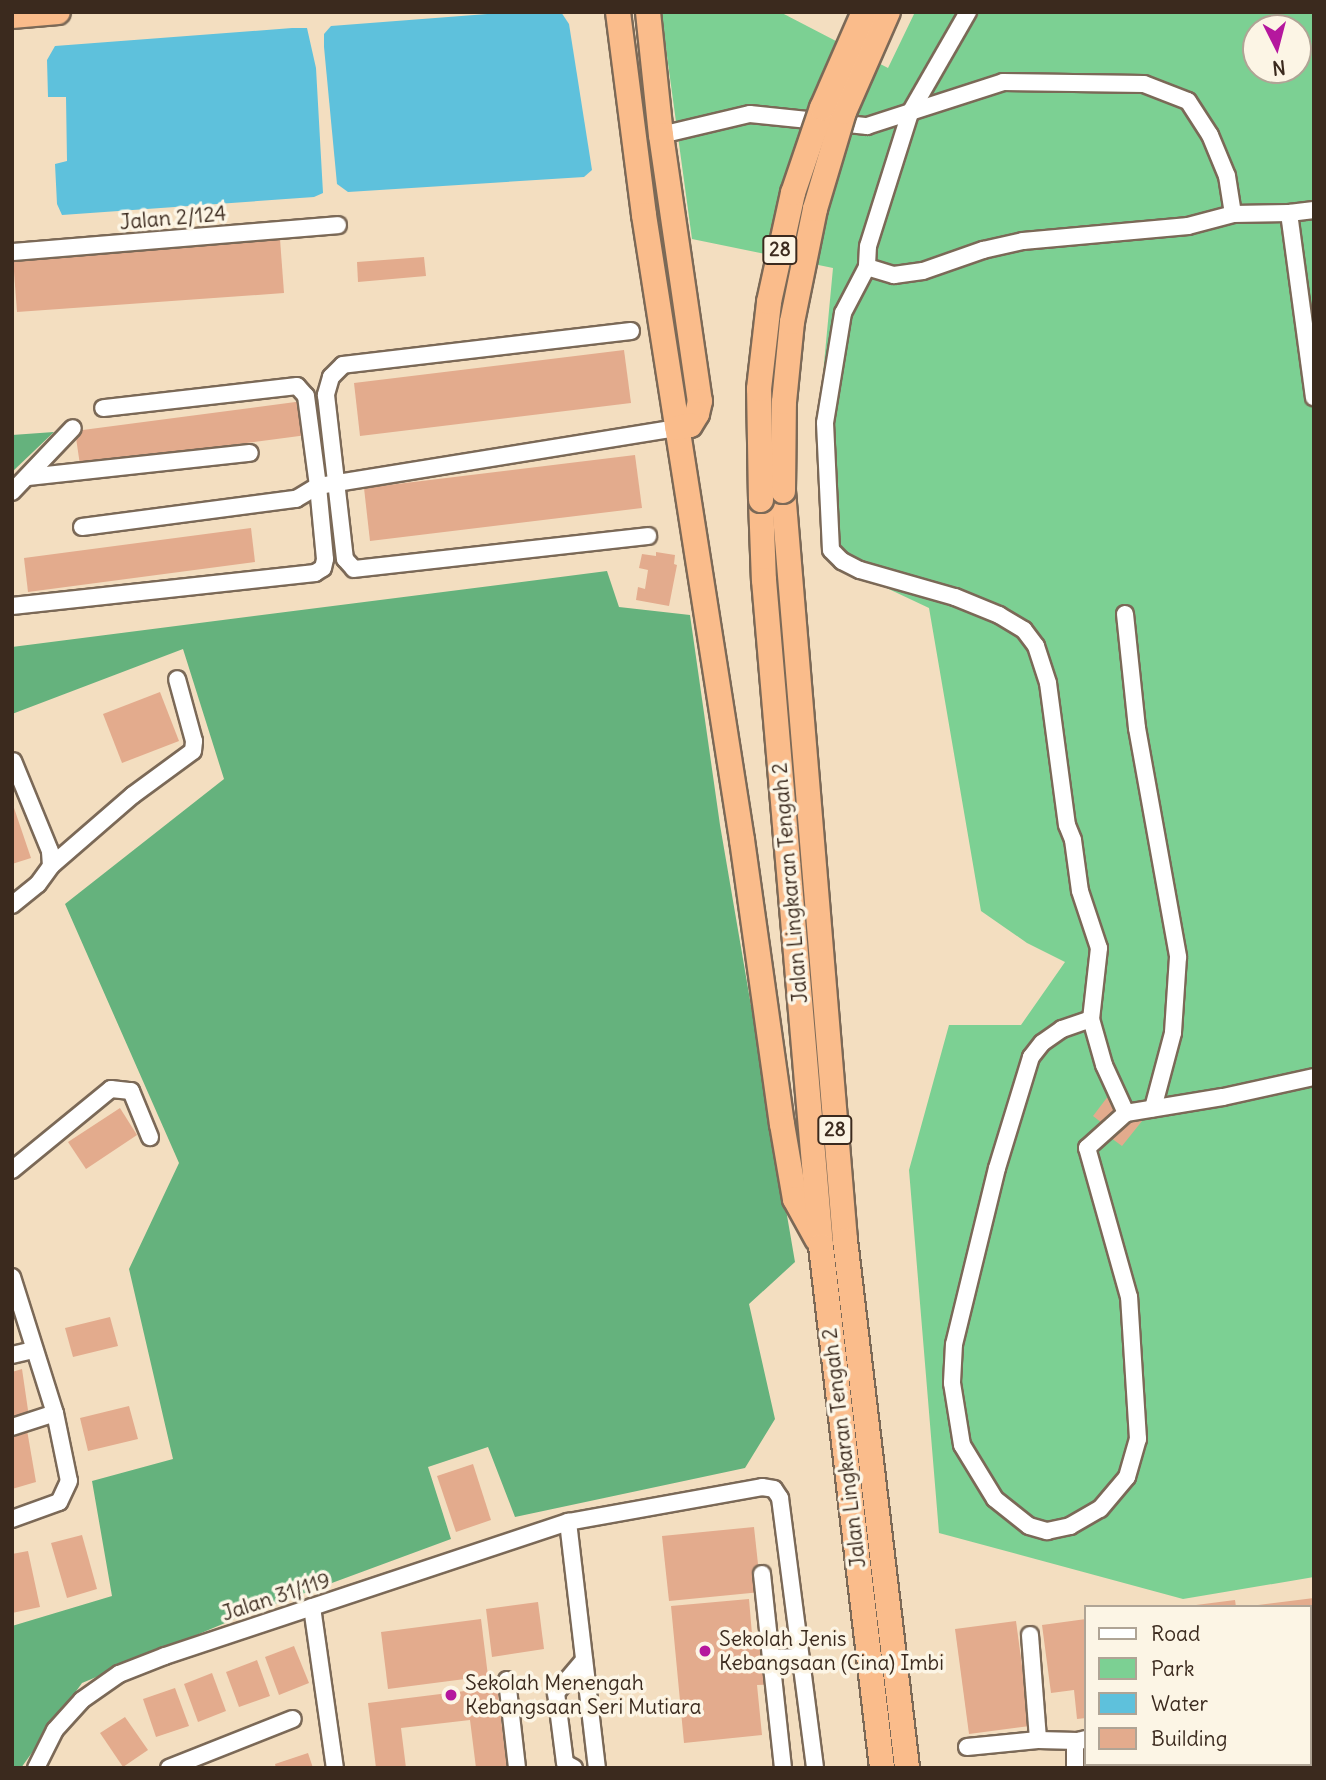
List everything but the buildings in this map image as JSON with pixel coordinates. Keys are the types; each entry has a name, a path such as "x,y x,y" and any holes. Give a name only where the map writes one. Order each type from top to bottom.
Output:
{"highway":[{"path":"12,16 58,12"},
{"path":"618,12 644,215 784,1137 795,1199 821,1247"},
{"path":"648,12 661,135 699,401 697,414 690,425 677,428"},
{"name":"Jalan Lingkaran Tengah 2","path":"863,12 822,107 793,193 769,302 759,389 772,496 845,1240 907,1768"},
{"name":"Jalan Lingkaran Tengah 2","path":"881,1768 821,1247 764,580 792,322 815,209 844,112 888,12"}],"street":[{"path":"968,12 909,113 868,246 867,267 843,313 825,423 831,550 842,561 860,570 955,597 999,615 1024,630 1036,646 1048,683 1067,825 1073,840 1080,891 1099,948 1091,1019 1104,1065 1126,1113"},
{"path":"661,135 750,114 867,126 1003,82 1144,84 1188,101 1210,135 1227,176 1233,214"},
{"path":"867,267 894,275 923,271 983,250 1023,241 1188,226 1233,214 1314,210"},
{"path":"1289,213 1314,397"},
{"name":"Jalan 2/124","path":"12,252 338,226"},
{"path":"631,331 342,365 331,377 326,396 345,559 354,569 648,536"},
{"path":"12,606 319,571 326,559 306,396 297,386 103,408"},
{"path":"12,492 73,428"},
{"path":"82,527 296,499 318,486 336,482 677,428"},
{"path":"28,477 250,453"},
{"path":"1125,614 1137,728 1178,957 1173,1033 1153,1108"},
{"path":"12,905 38,884 51,866 133,795 193,751 194,741 177,679"},
{"path":"13,761 50,851 51,866"},
{"path":"1091,1019 1062,1029 1042,1043 1031,1056 997,1168 954,1344 952,1383 962,1446 976,1473 995,1499 1029,1526 1047,1531 1070,1526 1100,1509 1127,1477 1138,1439 1129,1297 1087,1148 1126,1113 1223,1097 1314,1077"},
{"path":"12,1170 111,1089 131,1091 150,1137"},
{"path":"12,1277 55,1413 69,1470 66,1492 59,1502 50,1508 12,1519"},
{"path":"12,1355 34,1350"},
{"path":"12,1427 55,1413"},
{"name":"Jalan 31/119","path":"36,1768 55,1730 82,1700 119,1674 568,1522 762,1487 774,1489 780,1498 799,1657"},
{"path":"568,1522 597,1768"},
{"path":"761,1574 783,1768"},
{"path":"312,1607 335,1768"},
{"path":"1030,1635 1038,1740"},
{"path":"771,1658 799,1657 815,1768"},
{"path":"574,1768 565,1763 556,1693 584,1660"},
{"path":"508,1680 517,1768"},
{"path":"169,1768 293,1719"},
{"path":"967,1747 1038,1740 1082,1740"},
{"path":"1075,1768 1075,1747 1082,1740"}],"green space":[{"path":"661,12 780,12 888,68 915,12 1314,12 1314,1577 1183,1599 939,1533 909,1170 949,1025 1021,1025 1065,962 1027,943 981,911 929,608 827,560 817,438 833,268 692,239"},
{"path":"54,432 12,472 12,435"},
{"path":"607,571 619,607 690,615 720,825 795,1262 749,1304 775,1419 745,1468 515,1517 488,1447 428,1467 451,1539 237,1618 82,1683 21,1768 12,1768 12,1626 112,1596 92,1481 173,1459 129,1269 179,1163 65,904 224,779 183,649 12,714 12,647"}],"water":[{"path":"514,12 561,12 569,24 592,170 584,177 348,192 337,184 324,47 324,34 331,26"},
{"path":"307,28 316,68 323,193 314,197 62,215 57,204 55,164 67,161 66,97 48,97 47,60 55,46"}],"place":[{"name":"Sekolah Jenis Kebangsaan (Cina) Imbi","path":"705,1651"},
{"name":"Sekolah Menengah Kebangsaan Seri Mutiara","path":"451,1695"}]}
